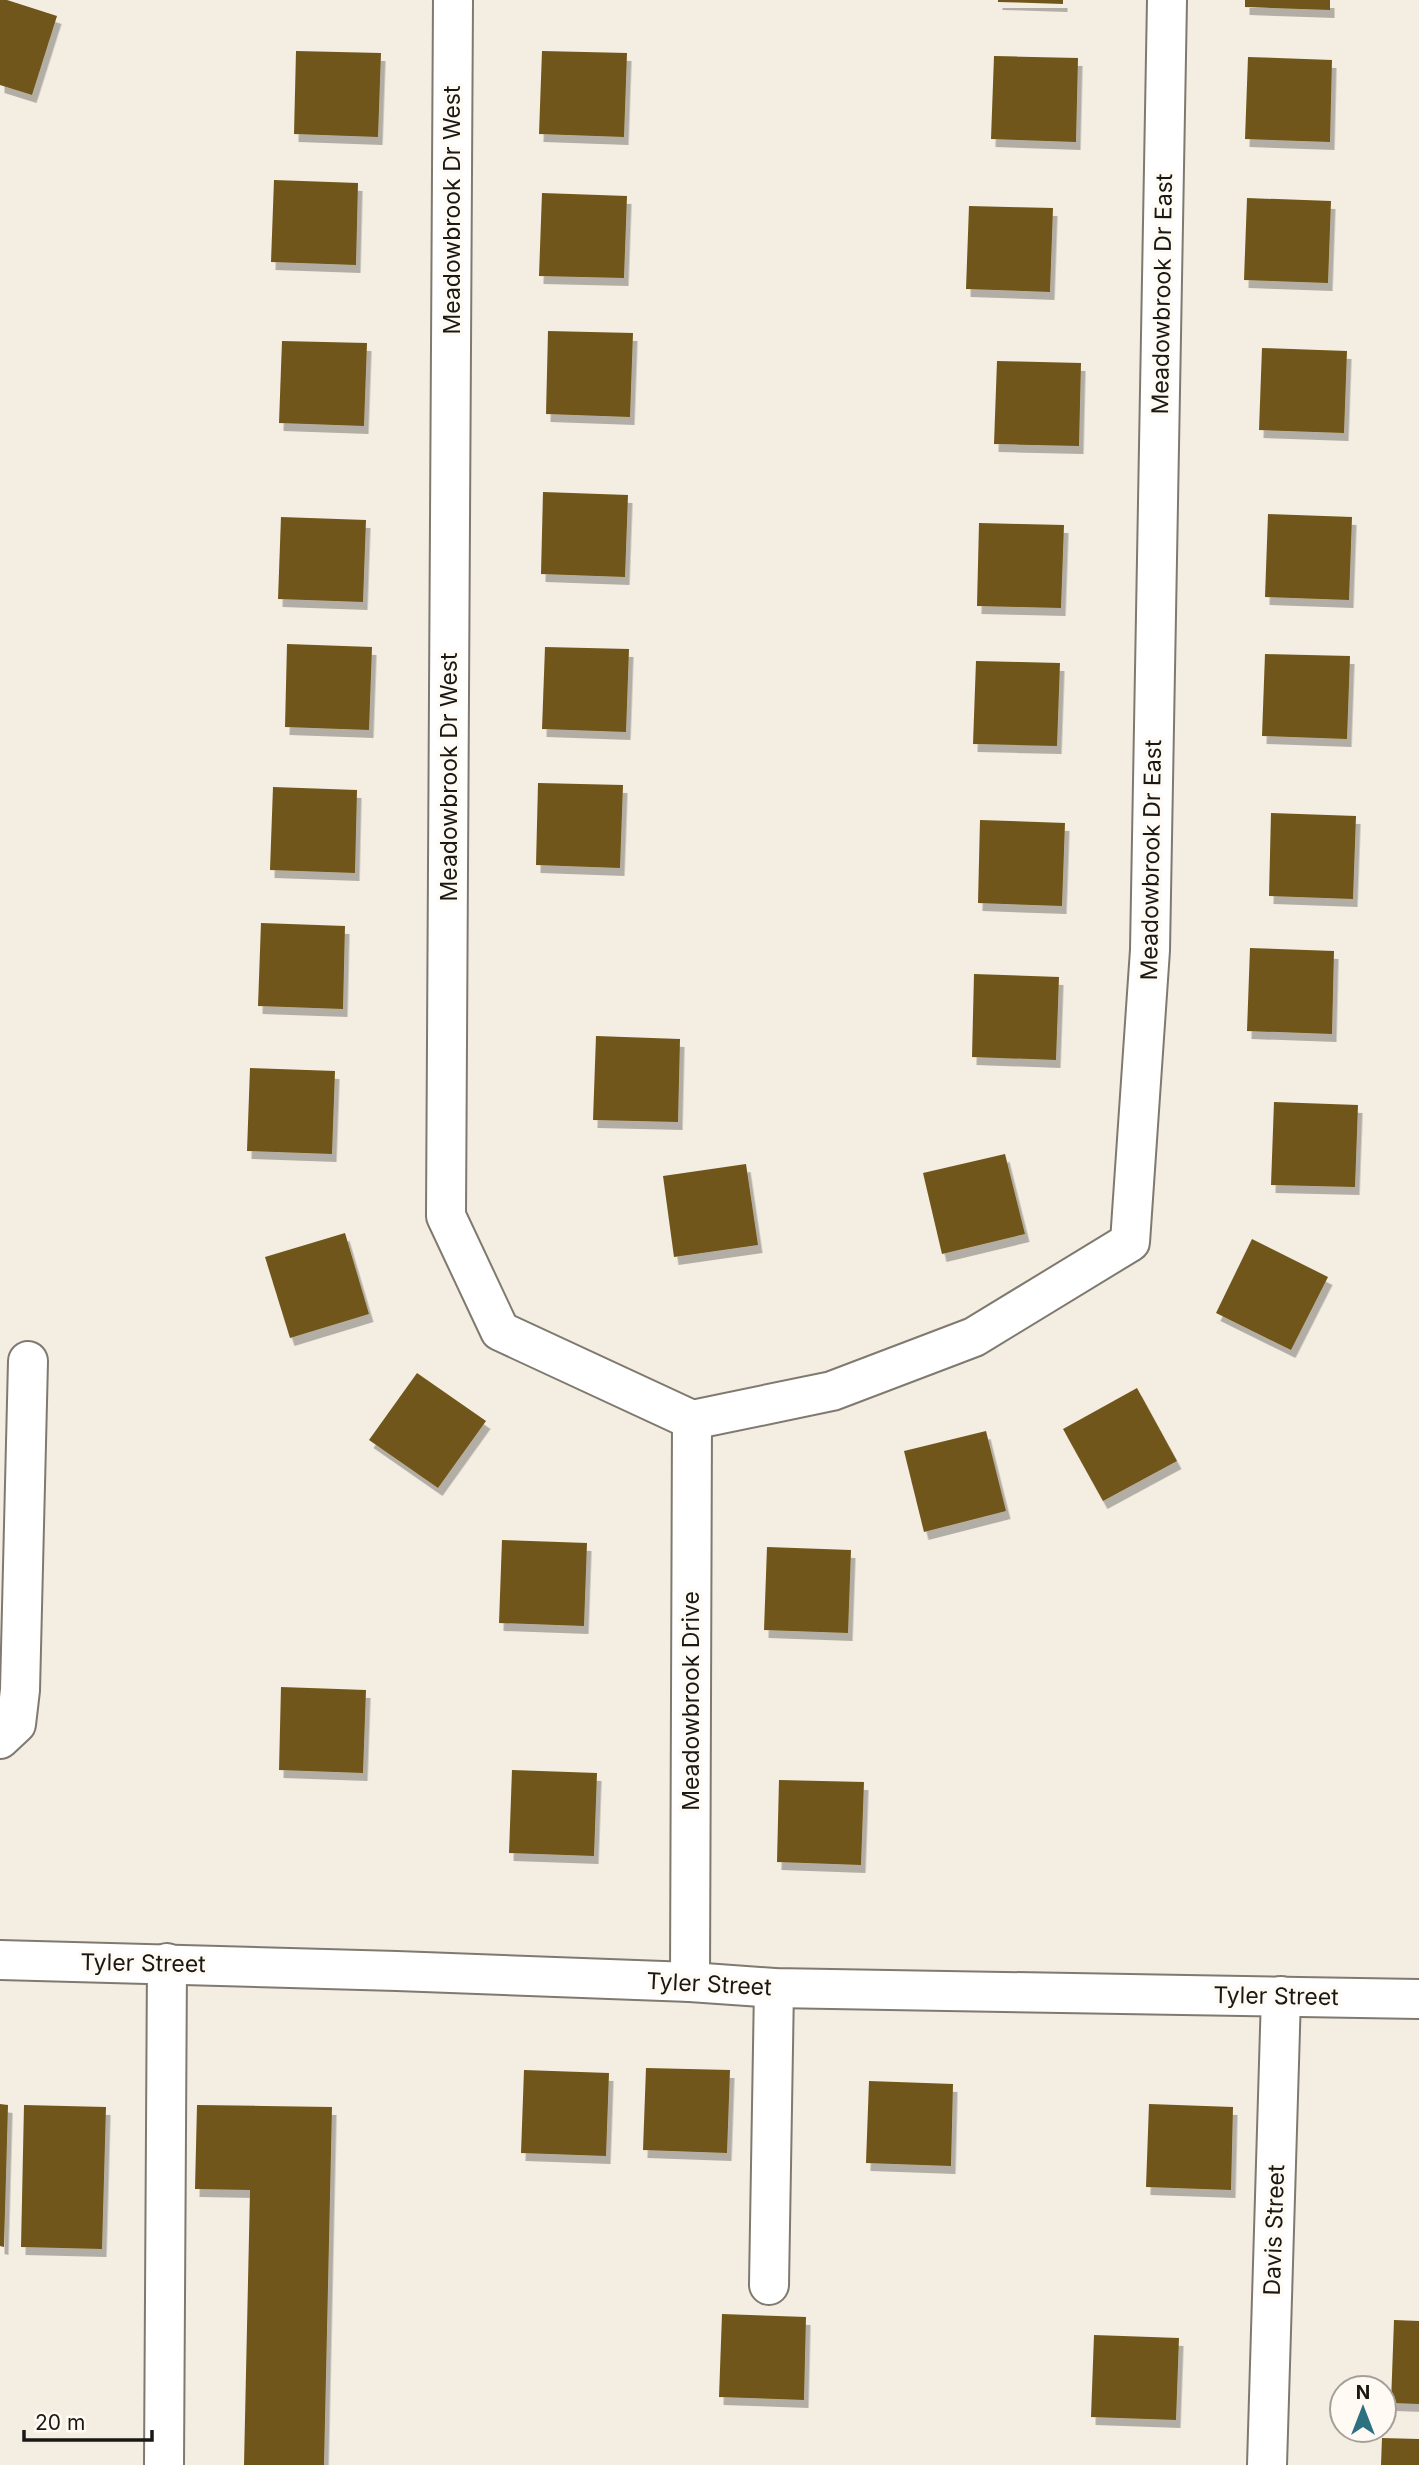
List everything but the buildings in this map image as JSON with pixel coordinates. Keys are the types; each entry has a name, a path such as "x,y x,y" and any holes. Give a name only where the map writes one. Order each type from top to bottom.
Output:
{"street":[{"name":"Meadowbrook Dr West","path":"453,0 446,1216 500,1331 692,1420"},
{"name":"Meadowbrook Dr East","path":"692,1420 832,1391 975,1337 1130,1242 1150,950 1167,0"},
{"path":"0,1739 16,1724 20,1690 28,1361"},
{"name":"Meadowbrook Drive","path":"690,1982 692,1420"},
{"name":"Tyler Street","path":"0,1960 167,1963 690,1982 774,1988 1419,1999"},
{"path":"164,2465 167,1963"},
{"path":"769,2285 774,1988"},
{"name":"Davis Street","path":"1267,2465 1281,1996"}]}
